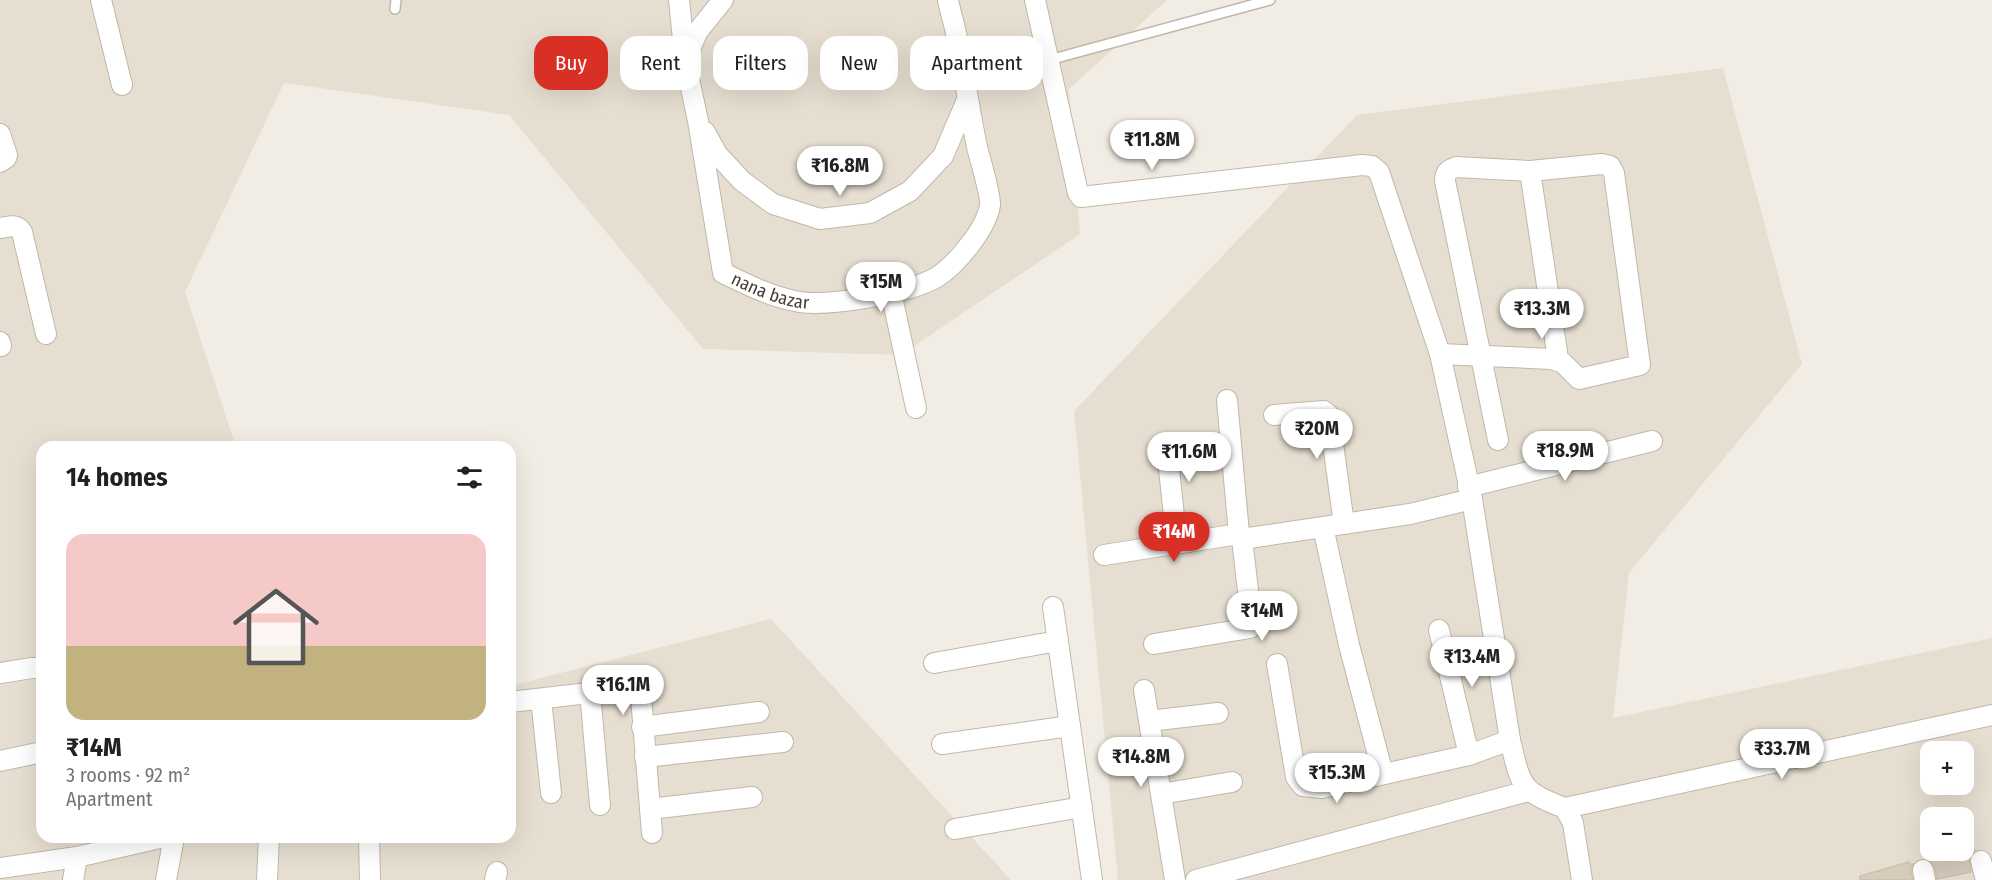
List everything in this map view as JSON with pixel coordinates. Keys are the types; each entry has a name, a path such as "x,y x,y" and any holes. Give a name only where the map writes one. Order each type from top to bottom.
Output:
{"street":[{"path":"101,0 122,85"},
{"name":"nana bazar","path":"679,0 683,36"},
{"path":"696,36 723,0"},
{"path":"1035,0 1078,193 1081,197 1362,165 1372,166 1379,172 1440,354 1470,493 1510,740 1517,770 1528,791 1541,800 1565,808 1992,715"},
{"name":"nana bazar","path":"691,90 723,273 757,290 797,302 834,302 910,287 937,277 960,256 981,229 990,204 967,100 958,42 946,4"},
{"path":"698,121 717,154 742,181 773,204 820,219 870,213 910,191 943,156 967,100"},
{"path":"0,134 7,155 0,162"},
{"path":"1498,440 1445,181 1445,175 1449,170 1456,167 1530,171 1602,164 1610,166 1614,174 1640,365 1579,379 1558,359 1530,171"},
{"path":"0,228 14,226 19,227 22,232 46,334"},
{"path":"891,292 916,408"},
{"path":"1440,354 1558,359"},
{"path":"1154,644 1250,628 1252,625 1240,536 1227,400"},
{"path":"1274,415 1324,411 1329,415 1344,524"},
{"path":"1104,555 1177,543 1323,527 1410,514 1470,493 1652,441"},
{"path":"1177,543 1169,455 1175,452 1231,445"},
{"path":"1323,527 1349,645 1383,774"},
{"path":"1053,607 1092,880"},
{"path":"1439,630 1469,755"},
{"path":"934,663 1058,641"},
{"path":"1277,664 1296,777 1303,786 1322,788 1469,755 1510,740"},
{"path":"0,673 36,668"},
{"path":"516,701 632,688 637,690 641,697 652,833"},
{"path":"1144,690 1175,880"},
{"path":"590,692 600,805"},
{"path":"541,699 551,793"},
{"path":"642,727 759,712"},
{"path":"1149,721 1218,713"},
{"path":"942,744 1070,726"},
{"path":"645,757 783,742"},
{"path":"0,761 36,753"},
{"path":"1161,794 1232,782"},
{"path":"1196,880 1253,873 1528,791"},
{"path":"650,809 752,797"},
{"path":"955,829 1082,807"},
{"path":"1565,808 1574,824 1582,880"},
{"path":"0,868 77,857 138,843"},
{"path":"166,880 173,843"},
{"path":"267,880 270,843"},
{"path":"369,843 370,880"},
{"path":"73,880 77,857"}],"lane":[{"path":"1049,60 1270,0"}],"shaded area":[{"path":"0,0 1167,0 1069,89 1080,234 901,355 703,349 509,115 284,83 185,292 234,441 36,441 36,843 516,843 516,684 771,619 1011,880 0,880"},
{"path":"1723,68 1802,364 1629,573 1613,718 1992,638 1992,880 1118,880 1074,411 1357,115"}],"building":[{"path":"1930,861 1969,861 1971,872 1937,879 1935,867"},
{"path":"1909,862 1910,865 1913,864 1911,872 1913,880 1860,880 1860,876"}]}
